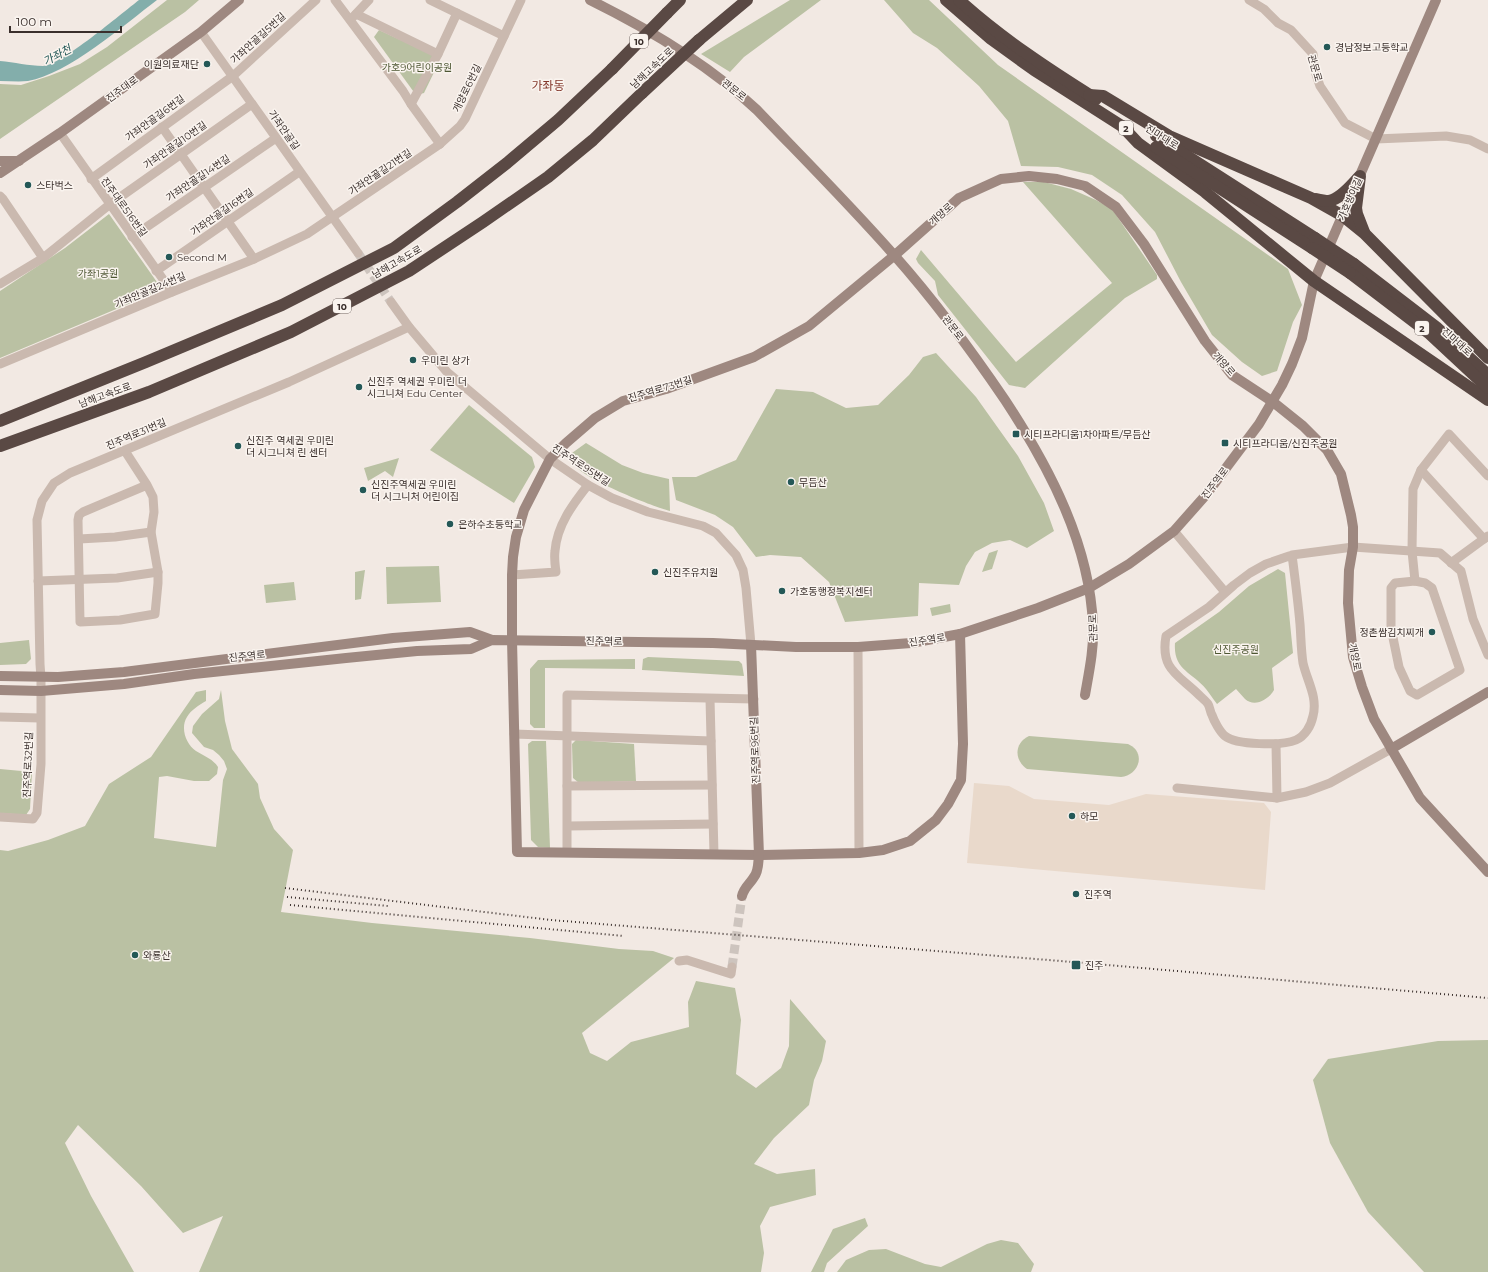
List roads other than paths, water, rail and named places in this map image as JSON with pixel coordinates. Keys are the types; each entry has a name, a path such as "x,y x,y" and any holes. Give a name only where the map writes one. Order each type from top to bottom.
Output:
{"highway":[{"name":"남해고속도로","path":"0,421 282,305 394,248 507,163 558,120 612,69 680,0"},
{"name":"남해고속도로","path":"0,446 149,392 291,332 409,271 484,222 548,176 593,140 699,40 747,0"},
{"name":"진마대로","path":"946,0 991,39 1034,70 1122,126 1314,243"},
{"name":"진마대로","path":"959,0 996,31 1033,58 1314,243"},
{"path":"1089,95 1103,96 1169,136 1312,198 1343,216 1364,233 1488,358"},
{"path":"1122,126 1138,143 1205,192 1314,282 1488,400"},
{"path":"1312,198 1327,201 1332,200 1338,197 1360,176"},
{"path":"1360,176 1356,214 1364,233"},
{"name":"2","path":"1314,243 1352,268"},
{"name":"진마대로","path":"1352,268 1436,327 1488,375"},
{"name":"진마대로","path":"1352,268 1430,334 1488,388"}],"street":[{"name":"진주대로","path":"0,173 60,133 201,32 239,0"},
{"name":"가좌안골길5번길","path":"233,76 316,0"},
{"path":"335,0 353,17 404,91 411,104 440,144"},
{"path":"353,17 369,0"},
{"path":"430,0 504,36"},
{"name":"개양로6번길","path":"440,144 460,126 465,119 520,0"},
{"name":"관문로","path":"590,0 631,20 669,44 733,88 757,110 895,255 982,367 1037,451 1062,502 1076,538 1089,588 1092,609 1093,646 1085,695"},
{"name":"관문로","path":"1249,0 1264,9 1278,23 1291,30 1313,54 1316,74 1320,86 1345,123 1376,139"},
{"name":"가호방아길","path":"1273,402 1298,351 1314,282 1436,0"},
{"path":"411,104 438,54 457,13"},
{"path":"353,17 438,54"},
{"name":"가좌안골길","path":"201,32 332,217"},
{"name":"가좌안골길6번길","path":"91,178 233,76"},
{"name":"가좌안골길10번길","path":"0,284 43,258 109,205 252,104"},
{"path":"162,127 254,259"},
{"name":"진주대로516번길","path":"60,133 109,205 172,292"},
{"path":"1376,139 1446,136 1470,140 1488,149"},
{"name":"가좌안골길14번길","path":"132,237 276,138"},
{"name":"가좌안골길21번길","path":"332,217 440,144"},
{"path":"0,161 19,161"},
{"name":"가좌안골길16번길","path":"156,271 299,172"},
{"name":"개양로","path":"895,255 959,198 1001,178 1029,176 1057,179 1085,186 1116,207 1144,244 1205,341 1232,375 1273,402 1303,426 1327,450 1341,474 1353,527 1353,547 1349,570 1348,603 1353,657 1362,687 1374,719 1420,798 1488,872"},
{"path":"0,196 43,258"},
{"path":"332,217 358,253"},
{"name":"가좌안골길24번길","path":"0,364 254,259 307,234 332,217"},
{"name":"진주역로73번길","path":"567,852 517,852 512,575 516,537 524,510 550,459 595,418 623,401 666,389 754,357 809,326 895,255"},
{"name":"진주역로95번길","path":"391,302 409,327 447,372 550,459 588,485 612,498 648,512 703,526 716,533 736,555 743,570 752,645"},
{"name":"진주역로31번길","path":"41,678 38,520 42,501 54,483 70,473 289,382 409,327"},
{"name":"진주역로","path":"0,676 41,678 124,672 393,638 470,632 492,640 713,643 858,647 910,643 960,634 1038,608 1089,588 1129,564 1174,531 1205,496 1245,444 1273,402"},
{"path":"1415,581 1412,551 1413,489 1420,470 1449,434 1488,476"},
{"path":"125,451 147,485 153,497 154,512 151,532 158,572 155,614 120,620 80,622 79,515 147,485"},
{"path":"1420,470 1486,537 1451,563"},
{"path":"512,575 556,572 555,550 560,529 571,507 588,485"},
{"path":"1174,531 1225,592"},
{"path":"79,539 115,537 151,532"},
{"path":"1292,554 1303,665 1313,693 1314,710 1311,724 1305,733 1296,740 1276,744 1235,741 1224,735 1212,717 1208,704 1192,688 1175,675 1168,664 1166,656 1166,636 1209,607 1225,592 1250,573 1266,564 1292,554 1353,547 1440,553 1460,571 1473,619 1488,654"},
{"path":"38,581 117,578 158,572"},
{"path":"1415,581 1425,583 1432,588 1460,670 1417,695 1410,692 1403,678 1399,667 1391,628 1391,588 1394,583 1415,581"},
{"path":"754,699 567,695 567,852 759,855 859,853 883,850 910,841 936,820 948,804 961,780 964,744 960,634"},
{"name":"진주역로","path":"0,690 41,691 124,684 194,674 385,654 471,649 492,640"},
{"name":"진주역로96번길","path":"742,896 746,886 755,876 759,855 752,645"},
{"path":"858,647 859,853"},
{"name":"진주역로32번길","path":"0,817 33,819 37,813 41,764 41,678"},
{"path":"1177,788 1276,798 1306,792 1330,782 1391,749 1488,692"},
{"path":"710,699 714,854"},
{"path":"0,717 40,718"},
{"path":"514,734 711,741"},
{"path":"1276,744 1276,798"},
{"path":"567,786 712,785"},
{"path":"568,826 713,824"},
{"path":"679,962 687,960 731,974 732,967"}],"water":[{"name":"가좌천","path":"139,0 157,0 78,59 44,77 28,81 0,81 0,61 38,66 51,64 76,49"}],"tunnel":[{"path":"358,253 391,302"},
{"path":"732,967 742,896"}],"railway":[{"path":"285,888 551,920 1073,962 1488,998"},
{"path":"287,897 388,906"},
{"path":"290,905 624,936"}],"place":[{"name":"경남정보고등학교","path":"1327,47"},
{"name":"이원의료재단","path":"207,64"},
{"name":"스타벅스","path":"28,185"},
{"name":"Second M","path":"169,257"},
{"name":"우미린 상가","path":"413,360"},
{"name":"신진주 역세권 우미린 더 시그니쳐 Edu Center","path":"359,387"},
{"name":"시티프라디움1차아파트/무듬산","path":"1016,434"},
{"name":"시티프라디움/신진주공원","path":"1225,443"},
{"name":"신진주 역세권 우미린 더 시그니쳐 린 센터","path":"238,446"},
{"name":"무듬산","path":"791,482"},
{"name":"신진주역세권 우미린 더 시그니처 어린이집","path":"363,490"},
{"name":"은하수초등학교","path":"450,524"},
{"name":"신진주유치원","path":"655,572"},
{"name":"가호동행정복지센터","path":"782,591"},
{"name":"정촌쌈김치찌개","path":"1432,632"},
{"name":"하모","path":"1072,816"},
{"name":"진주역","path":"1076,894"},
{"name":"와룡산","path":"135,955"},
{"name":"진주","path":"1076,965"}],"district":[{"name":"가좌동","path":"548,85"}],"park label":[{"name":"가호9어린이공원","path":"417,67"},
{"name":"가좌1공원","path":"98,273"},
{"name":"신진주공원","path":"1236,649"}]}
